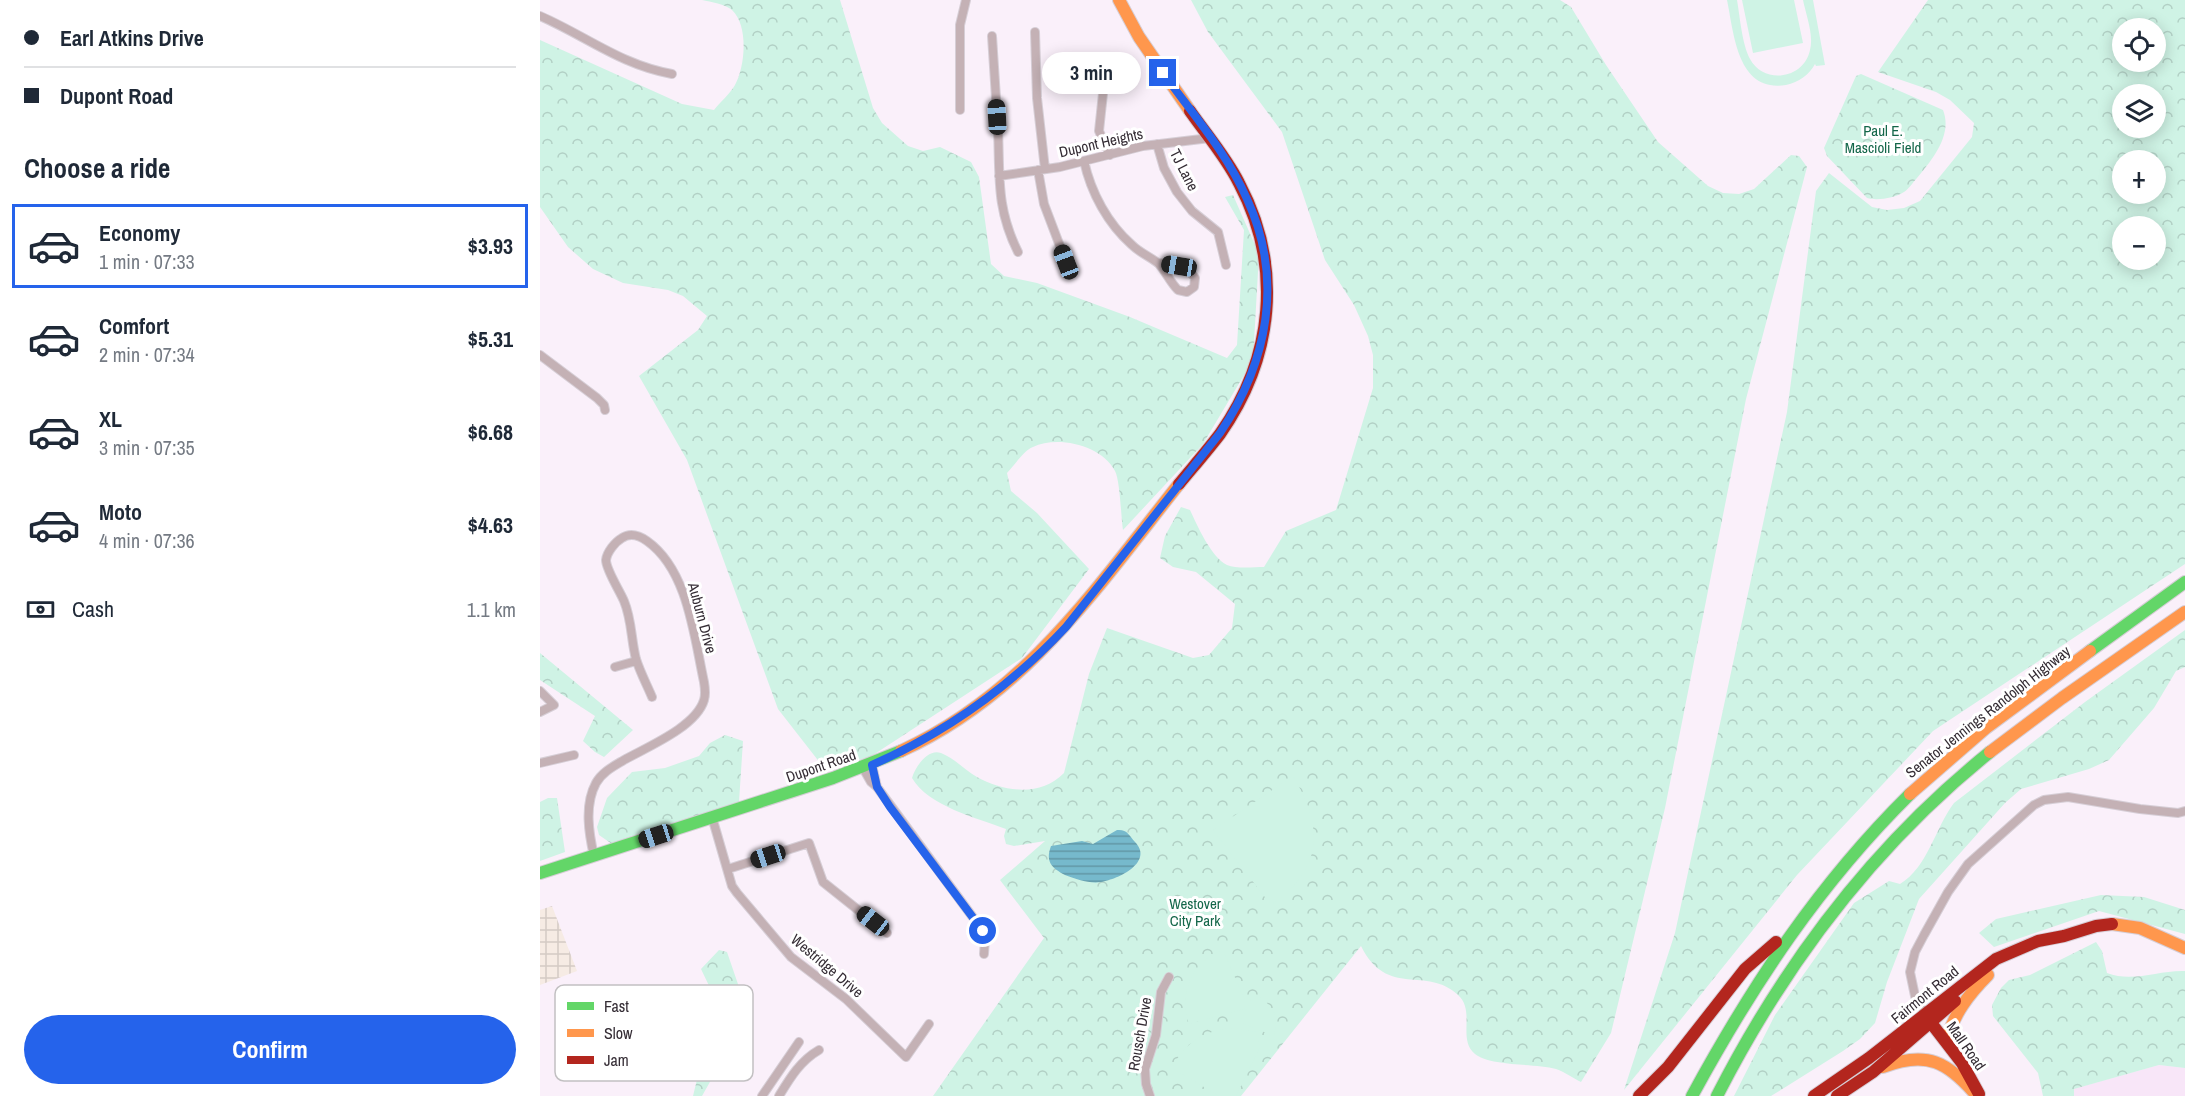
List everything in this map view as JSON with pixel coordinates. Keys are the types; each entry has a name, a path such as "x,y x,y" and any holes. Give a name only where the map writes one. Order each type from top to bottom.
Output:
{"main road":[{"name":"Dupont Road","path":"540,873 867,766 948,726 983,703 1041,654 1110,573 1220,433 1237,407 1252,374 1265,332 1266,272 1261,237 1247,198 1226,160 1139,37 1119,0"},
{"name":"Senator Jennings Randolph Highway","path":"1692,1096 1749,992 1794,926 1867,838 1914,790 1953,755 2016,705 2185,582"},
{"path":"1717,1096 1751,1031 1790,970 1829,916 1903,830 1990,752 2185,612"},
{"name":"Fairmont Road","path":"1837,1096 1873,1072 1928,1018 1996,959 2038,941 2096,926 2128,925 2185,948"},
{"path":"1639,1096 1657,1081 1677,1058 1746,969 1794,926"},
{"name":"Fairmont Road","path":"1814,1096 1988,975 2014,959 2064,936"},
{"path":"1946,1041 1958,1008 1988,975"},
{"name":"Mall Road","path":"1928,1018 1962,1063 1979,1096"},
{"path":"1873,1072 1900,1060 1924,1058 1946,1066 1979,1096"}],"street":[{"path":"960,110 960,25 966,0"},
{"path":"540,16 565,27 624,61 639,67 672,74"},
{"path":"1035,32 1042,197 1066,262 1066,272"},
{"path":"992,36 1003,214 1018,252"},
{"path":"1104,84 1099,131 1110,155"},
{"name":"Dupont Heights","path":"999,176 1042,170 1156,144 1210,138"},
{"name":"TJ Lane","path":"1156,144 1164,168 1177,192 1192,210 1218,232 1226,265"},
{"path":"1084,161 1095,194 1112,224 1132,246 1158,263"},
{"path":"540,355 597,398 604,405 605,410"},
{"name":"Auburn Drive","path":"594,856 589,825 595,785 610,768 675,731 692,718 699,710 705,693 686,602 675,573 664,556 651,544 634,535 627,535 615,543 606,560 625,603 636,661 652,697"},
{"path":"615,667 636,661"},
{"path":"540,690 554,705 540,712"},
{"path":"540,763 574,755"},
{"path":"867,766 877,787 983,931 984,954"},
{"path":"1928,1018 1911,981 1912,963 1920,944 1959,875 1986,847 2034,805 2044,800 2068,797 2140,809 2185,812"},
{"name":"Westridge Drive","path":"712,818 732,886 785,951 846,999 906,1057 929,1024"},
{"path":"728,869 809,843 823,882 887,933"},
{"name":"Rousch Drive","path":"1150,1096 1145,1069 1156,1035 1161,992 1169,977"},
{"path":"762,1096 799,1042"},
{"path":"779,1096 798,1067 808,1056 819,1050"}],"shaded area":[{"path":"552,906 577,971 540,985 540,910"},
{"path":"2159,1065 2185,1068 2185,1096 2074,1096 2073,1089"}],"green space":[{"path":"702,0 840,0 873,108 882,123 908,146 923,151 940,147 971,162 979,177 991,264 1004,276 1037,283 1130,317 1227,358 1237,345 1244,230 1225,197 1233,195 1259,254 1253,360 1203,444 1123,530 1115,471 1109,462 1090,449 1066,442 1043,444 1026,452 1007,473 1011,491 1037,513 1089,569 1022,658 870,757 824,768 778,709 687,460 639,376 698,330 707,316 683,296 668,290 623,283 593,269 568,247 540,207 540,40 682,104 714,110 733,88 738,77 743,58 743,36 741,26 732,10"},
{"name":"Westover City Park","path":"1191,0 1560,0 1571,7 1606,65 1658,142 1708,186 1723,193 1739,194 1754,189 1791,155 1799,156 1807,167 1746,399 1665,808 1611,1033 1581,1082 1556,1069 1492,1061 1475,1054 1467,1041 1466,1009 1458,995 1446,986 1433,982 1395,977 1383,972 1371,962 1361,946 1241,1096 933,1096 1044,938 1000,880 1045,841 1014,846 1006,844 1004,836 1006,829 941,804 919,788 912,778 916,769 927,756 936,752 950,758 977,777 999,786 1022,790 1045,786 1064,773 1089,674 1107,628 1193,658 1209,655 1232,628 1235,604 1196,572 1173,567 1160,558 1165,536 1181,507 1190,510 1205,540 1221,561 1235,567 1264,567 1286,531 1336,510 1373,388 1373,355 1368,336 1354,305 1325,260 1282,132 1208,32"},
{"path":"1727,0 1737,0 1743,38 1750,59 1764,73 1783,75 1800,67 1810,50 1811,38 1803,0 1813,0 1825,65 1816,66 1815,64 1803,78 1786,85 1770,85 1757,80 1741,58"},
{"path":"1742,0 1794,0 1803,43 1753,53"},
{"path":"1928,0 2185,0 2185,564 1933,731 1797,875 1624,1090 1675,933 1787,412 1816,191 1829,173 1872,207 1887,210 1904,208 1920,201 1972,137 1974,123 1950,100 1936,92 1878,72"},
{"name":"Paul E. Mascioli Field","path":"1861,74 1943,110 1945,129 1939,147 1906,191 1891,197 1867,198 1827,156 1824,148 1856,76"},
{"path":"2185,630 2185,667 2176,671 2154,708 2109,760 2089,769 2021,789 2005,803 1919,899 1887,982 1875,1023 1860,1039 1771,1096 1734,1096 1775,1015 1854,903 1889,881 1900,884 1910,877 1918,868 1954,803 2085,702"},
{"path":"540,653 633,730 604,757 583,741 595,716 540,680"},
{"path":"725,735 743,741 739,802 612,844 599,835 597,827 607,798 632,772 665,768 699,756 710,743"},
{"path":"1293,776 1310,813 1314,830 1313,847 1309,863 1300,877 1288,892 1271,905 1213,830"},
{"path":"548,798 557,798 565,852 540,861 540,802"},
{"path":"2101,895 2144,897 2185,910 2185,934 2099,911 1994,947 1979,933 1996,919"},
{"path":"2096,942 2102,951 2107,973 2126,977 2185,971 2185,1068 2159,1065 2074,1089 2074,1096 2043,1096 2038,1073 1993,1016 1992,1005 2001,988 2009,980 2030,975"},
{"path":"719,950 727,952 738,985 709,985 701,969"},
{"path":"1223,950 1246,1003 1244,1009 1189,1024 1185,1001 1190,980 1203,962"},
{"path":"1254,993 1273,1010 1276,1021 1274,1036 1242,1023 1241,1020"},
{"path":"1233,1028 1256,1032 1260,1047 1236,1096 1219,1096 1172,1068 1183,1051 1197,1039 1213,1031"},
{"path":"697,1081 710,1081 702,1096 693,1096"}],"water":[{"path":"1117,830 1128,833 1140,849 1140,856 1132,868 1117,877 1101,882 1078,880 1056,870 1049,860 1051,846 1082,841 1093,844"}],"traffic: fast":[{"path":"2090,651 2185,582"},
{"path":"540,873 833,778 901,751"},
{"path":"1717,1096 1772,999 1802,953 1835,909 1908,827 1947,788 1990,752"},
{"path":"1692,1096 1739,1014 1790,937 1846,863 1910,794"}],"traffic: slow":[{"path":"1119,0 1139,37 1190,111"},
{"path":"901,751 945,727 986,700 1022,669 1088,599 1179,484"},
{"path":"1990,752 2062,698 2185,612"},
{"path":"1910,794 1986,728 2090,651"},
{"path":"2112,924 2140,928 2185,948"},
{"path":"1946,1041 1962,1005 1988,975"},
{"path":"1883,1067 1912,1060 1936,1062 1956,1075 1977,1096"}],"traffic: jam":[{"path":"1179,484 1220,434 1238,405 1252,374 1261,343 1266,311 1267,279 1262,246 1253,214 1239,183 1190,111"},
{"path":"1814,1096 1869,1058 1996,959 2038,941 2112,924"},
{"path":"1639,1096 1668,1067 1745,969 1776,942"},
{"path":"1837,1096 1873,1072 1955,1001"},
{"path":"1925,1015 1962,1063 1979,1094"}],"route":[{"path":"983,931 890,807 877,787 872,765 948,726 983,703 1041,654 1066,627 1220,433 1245,391 1265,332 1268,294 1264,254 1255,218 1226,160 1163,73"}]}
